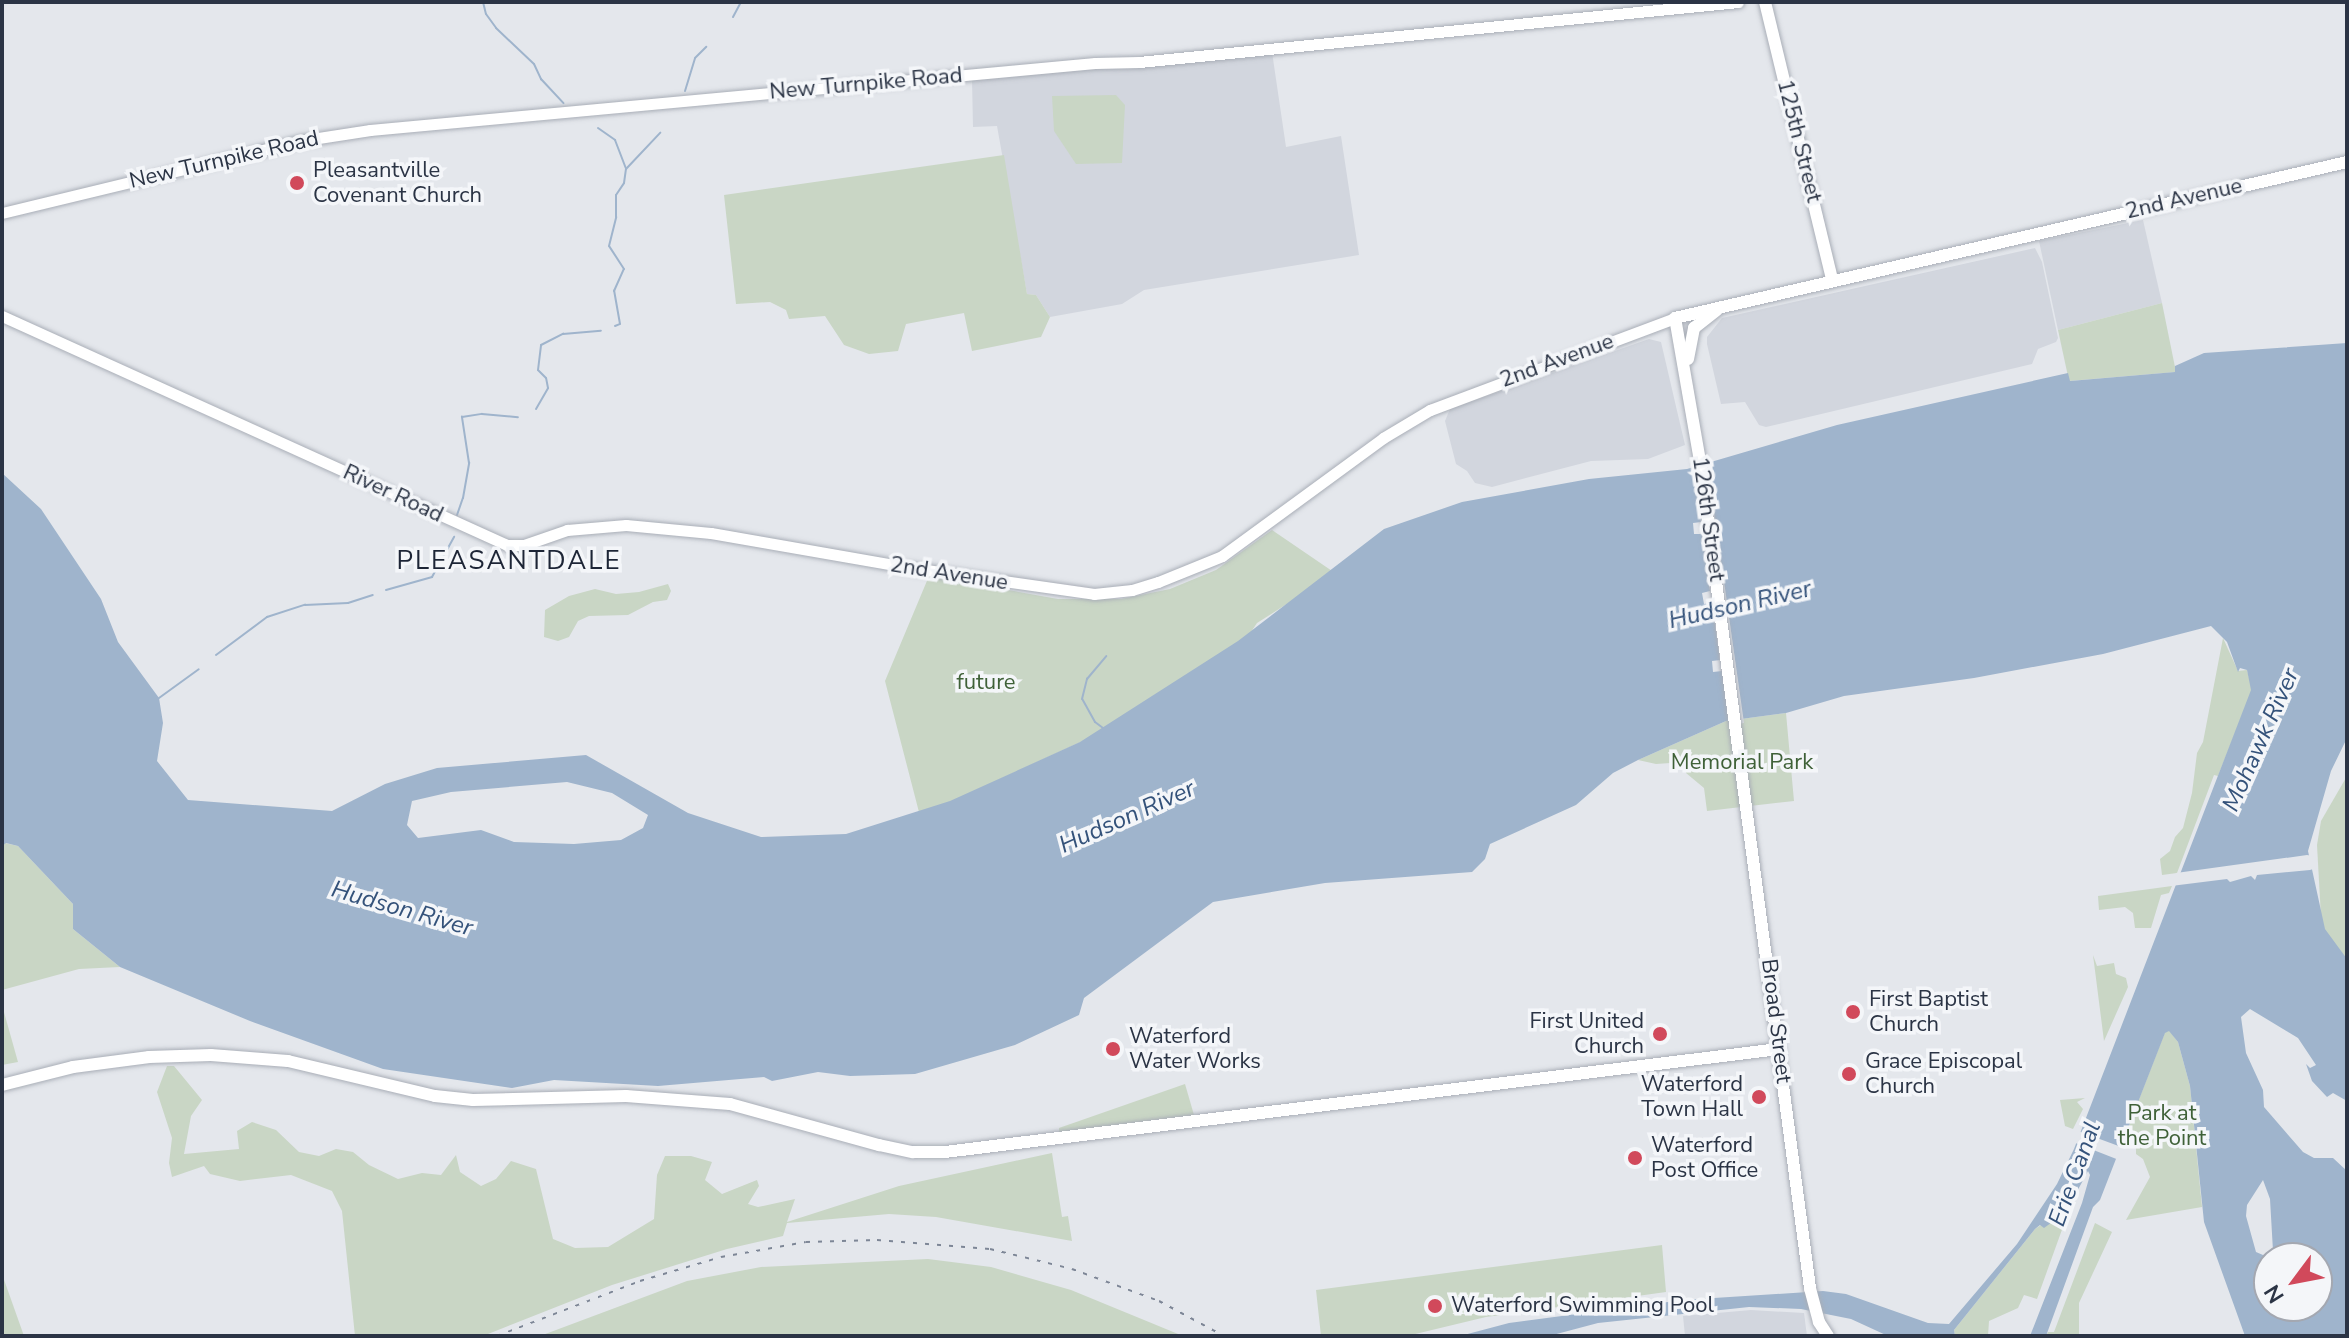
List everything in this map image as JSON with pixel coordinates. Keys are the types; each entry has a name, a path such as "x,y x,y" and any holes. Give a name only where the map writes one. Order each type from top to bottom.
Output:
{"main road":[{"name":"125th Street","path":"1765,2 1832,280"},
{"name":"2nd Avenue","path":"1675,318 2347,162"},
{"path":"1686,378 1689,340 1694,328 1726,305"},
{"name":"126th Street","path":"1675,318 1700,461 1736,720"},
{"name":"Broad Street","path":"1736,720 1810,1288 1819,1322 1828,1336"},
{"path":"2,1085 73,1067 149,1057 211,1055 288,1061 448,1098 626,1096 730,1104 879,1145 913,1152 945,1152 1779,1049"}],"street":[{"name":"New Turnpike Road","path":"2,213 322,136 499,116 1139,62 1738,2"},
{"name":"River Road","path":"2,316 507,545 524,545 567,530 615,525 711,533 807,548"},
{"name":"2nd Avenue","path":"807,548 1036,588 1094,594 1132,590 1179,576 1222,556 1383,438 1430,410 1675,318"},
{"name":"Broad Street","path":"1816,1336 1819,1322"}],"shaded area":[{"path":"1272,52 1286,147 1341,136 1359,255 1144,290 1122,304 1050,317 1036,295 1027,294 997,126 973,127 972,80"},
{"path":"2143,220 2162,303 2058,330 2039,241"},
{"path":"2035,248 2042,262 2058,338 2056,342 2038,349 2032,364 1766,427 1759,425 1745,402 1721,404 1707,337 1722,318"},
{"path":"1649,339 1661,342 1685,445 1648,459 1591,461 1492,487 1475,483 1467,471 1456,464 1445,421 1450,409"},
{"path":"1751,1310 1804,1313 1807,1336 1685,1336 1683,1316"}],"green space":[{"path":"1116,95 1125,105 1122,163 1076,164 1054,131 1052,96"},
{"path":"1004,155 1027,294 1036,295 1050,317 1041,337 972,351 964,313 906,324 898,351 869,354 844,345 825,316 789,319 786,310 770,302 736,304 724,195"},
{"path":"2162,303 2176,372 2069,381 2058,330"},
{"name":"future","path":"1272,530 1335,573 1257,623 1237,653 1150,710 920,816 885,681 929,576 1058,599 1121,599 1170,589 1216,570"},
{"path":"668,584 671,591 667,600 653,602 628,615 589,616 578,621 569,637 558,641 544,637 545,610 569,596 595,589 616,594 639,592"},
{"path":"2223,638 2238,671 2247,670 2252,690 2218,776 2214,775 2177,873 2162,875 2160,859 2170,851 2175,837 2183,828"},
{"name":"Memorial Park","path":"1786,713 1794,801 1707,811 1704,788 1686,773 1685,762 1656,764 1638,760 1726,721"},
{"path":"2347,776 2347,1000 2323,953 2317,845 2321,821"},
{"path":"5,843 18,846 73,904 73,929 120,967 79,969 2,990 2,846"},
{"path":"2172,886 2169,893 2161,895 2151,928 2135,928 2133,913 2125,907 2099,910 2098,896"},
{"path":"2093,955 2097,966 2114,963 2116,974 2126,978 2128,987 2104,1041"},
{"path":"2,1005 18,1062 2,1065"},
{"name":"Park at the Point","path":"2169,1030 2178,1042 2190,1086 2202,1207 2126,1220 2150,1177 2143,1159 2136,1154 2136,1145 2124,1138 2165,1032"},
{"path":"167,1066 174,1066 202,1100 191,1116 184,1154 239,1149 237,1131 252,1122 276,1130 299,1152 319,1156 336,1149 353,1152 369,1165 398,1179 422,1173 441,1175 456,1155 460,1172 481,1186 496,1179 511,1161 536,1169 553,1239 575,1248 608,1247 654,1219 657,1175 665,1156 691,1156 712,1162 705,1180 722,1194 757,1180 759,1186 748,1204 758,1207 795,1199 787,1222 899,1186 1052,1153 1062,1217 1068,1216 1072,1241 936,1217 889,1214 787,1223 783,1236 727,1249 612,1285 483,1336 355,1336 342,1211 332,1191 291,1175 240,1181 210,1174 204,1166 172,1177 169,1163 172,1138 157,1092"},
{"path":"1185,1084 1194,1115 1059,1132 1059,1128"},
{"path":"2085,1098 2077,1102 2083,1109 2073,1129 2065,1126 2060,1100"},
{"path":"2068,1213 2037,1299 2024,1295 2018,1308 1989,1321 1988,1336 1955,1336 1954,1330 2035,1229 2041,1225 2044,1227 2059,1214"},
{"path":"2095,1223 2112,1232 2079,1303 2079,1336 2046,1336 2048,1332 2054,1332"},
{"path":"1662,1245 1666,1292 1486,1317 1407,1336 1321,1336 1316,1290"},
{"path":"928,1259 991,1267 1071,1290 1183,1336 540,1336 687,1281 761,1267"},
{"path":"2,1274 24,1336 2,1336"}],"water":[{"path":"2347,343 2347,738 2331,771 2308,851 2325,929 2347,959 2347,1101 2333,1093 2327,1097 2312,1081 2306,1064 2310,1068 2316,1065 2298,1038 2250,1009 2241,1017 2246,1053 2263,1090 2264,1107 2303,1152 2314,1158 2333,1158 2347,1171 2347,1336 2245,1336 2204,1222 2190,1086 2178,1042 2169,1031 2165,1033 2100,1200 2093,1207 2046,1336 2030,1336 2082,1203 2090,1175 2088,1171 2066,1212 2044,1228 2040,1225 2035,1229 1954,1330 1955,1336 1888,1336 1851,1319 1801,1309 1749,1307 1598,1323 1549,1336 1460,1336 1509,1323 1683,1300 1823,1291 1846,1294 1928,1323 1949,1324 2017,1244 2057,1184 2074,1149 2251,690 2247,670 2240,668 2238,672 2227,642 2211,626 2103,654 1974,678 1844,696 1786,713 1726,721 1613,773 1576,805 1490,844 1485,859 1472,872 1325,883 1213,902 1084,998 1079,1015 1015,1045 915,1074 850,1076 818,1072 772,1081 764,1077 658,1086 554,1080 512,1088 383,1069 250,1021 120,967 73,929 73,904 18,846 6,843 2,846 2,473 41,509 101,599 118,642 159,698 163,723 157,761 188,800 332,811 385,784 437,768 586,755 688,813 761,837 846,834 950,801 1080,742 1238,641 1384,529 1462,502 1589,479 1687,469 1837,425 2068,373 2070,381 2175,372 2175,366 2204,353","holes":["567,782 612,793 648,815 643,828 621,840 574,844 514,842 481,830 418,838 407,825 412,801 451,792"]}],"pier":[{"path":"1707,459 1715,520 1718,520 1717,532 1744,723 1729,725 1722,671 1713,672 1712,661 1720,660 1712,603 1704,604 1702,593 1710,591 1702,534 1694,534 1693,523 1701,522 1692,463"},
{"path":"2313,856 2316,868 2257,875 2255,880 2251,876 2230,882 2227,879 2171,886 2176,873"},
{"path":"2078,1131 2124,1148 2119,1160 2073,1142"}],"waterway":[{"path":"483,2 486,14 496,28 534,64 541,79 563,103"},
{"path":"733,17 741,2"},
{"path":"685,91 695,58 706,47"},
{"path":"598,128 615,140 626,168"},
{"path":"615,326 620,324 614,291 624,269 609,246 616,217 616,195 624,183 626,169 660,133"},
{"path":"536,409 548,388 546,378 538,370 541,345 563,334 601,331"},
{"path":"457,515 469,463 462,417 482,414 518,417"},
{"path":"386,590 432,577 454,537"},
{"path":"216,655 267,617 305,605 348,603 373,595"},
{"path":"1103,728 1095,722 1082,699 1087,679 1106,656"},
{"path":"159,698 199,669"}],"railway":[{"path":"497,1336 640,1281 721,1257 806,1242 877,1240 990,1249 1072,1269 1159,1301 1224,1336"}],"place":[{"name":"Pleasantville Covenant Church","path":"297,183"},
{"name":"First Baptist Church","path":"1853,1012"},
{"name":"First United Church","path":"1660,1034"},
{"name":"Waterford Water Works","path":"1113,1049"},
{"name":"Grace Episcopal Church","path":"1849,1074"},
{"name":"Waterford Town Hall","path":"1759,1097"},
{"name":"Waterford Post Office","path":"1635,1158"},
{"name":"Waterford Swimming Pool","path":"1435,1306"}],"district":[{"name":"PLEASANTDALE","path":"509,561"}],"water label":[{"name":"Hudson River","path":"1740,605"},
{"name":"Mohawk River","path":"2261,740"},
{"name":"Hudson River","path":"1127,817"},
{"name":"Hudson River","path":"402,909"},
{"name":"Erie Canal","path":"2075,1174"}]}
